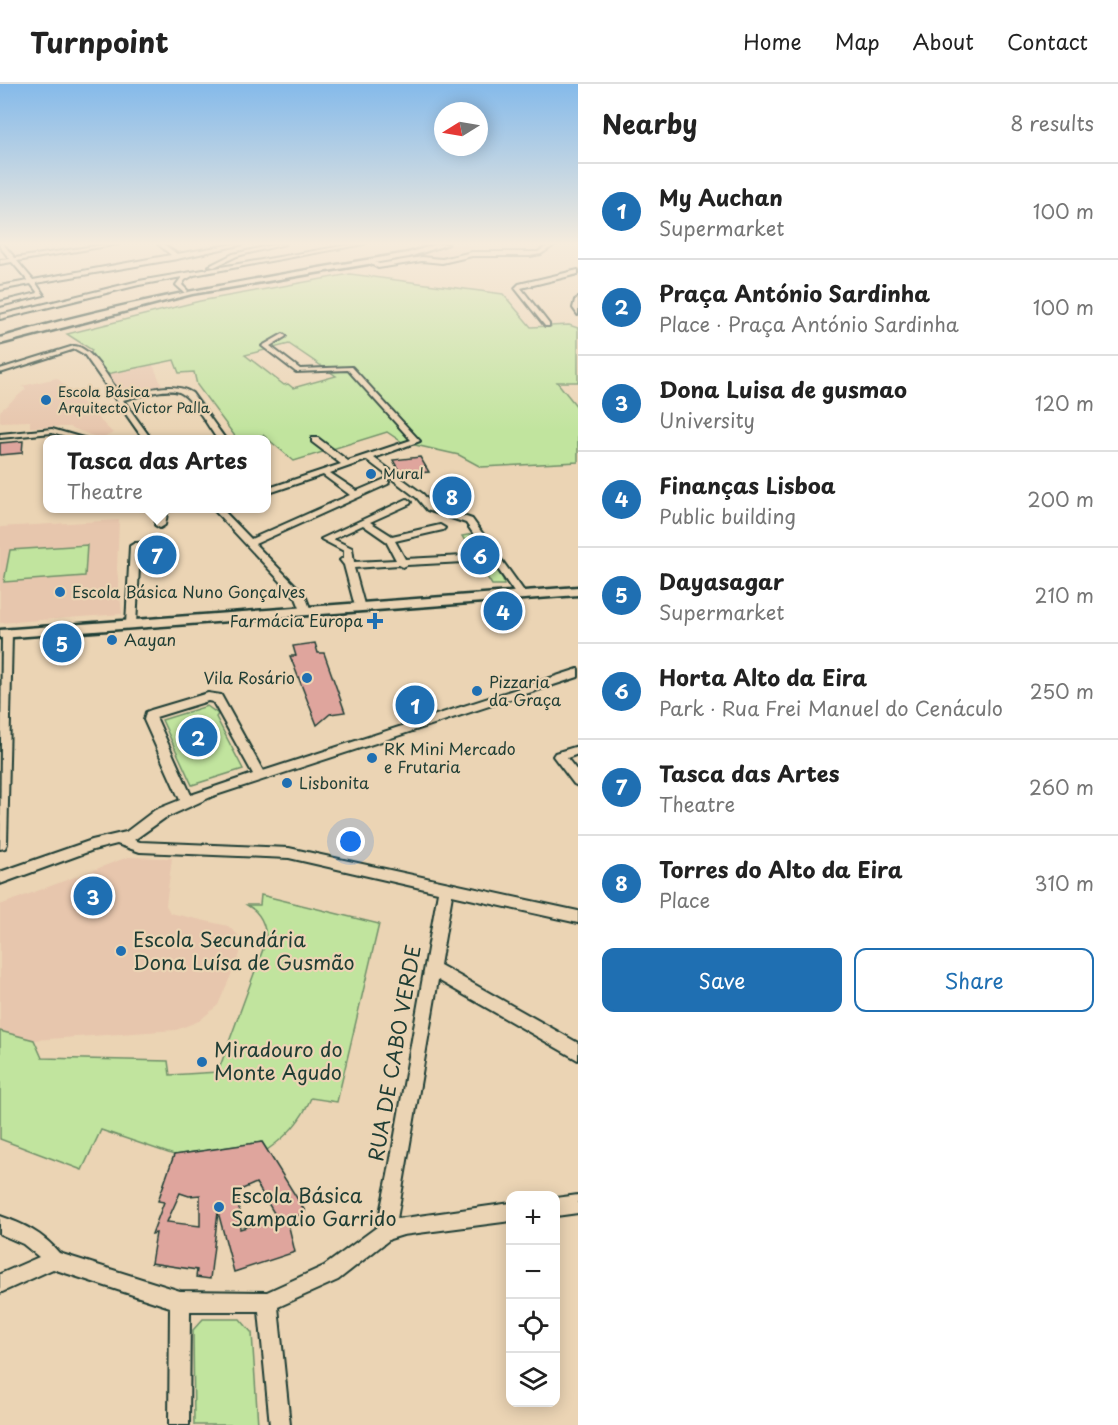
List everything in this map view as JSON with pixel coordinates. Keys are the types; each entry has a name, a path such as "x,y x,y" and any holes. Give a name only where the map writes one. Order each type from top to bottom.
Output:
{"main road":[{"path":"0,339 36,326 119,307"},
{"path":"0,339 132,307"}],"street":[{"path":"0,317 43,307"},
{"path":"533,307 547,324"},
{"path":"271,490 369,458 413,442 415,438 350,368 298,371 265,346 284,336"},
{"path":"0,371 76,347 86,354 144,435"},
{"path":"119,399 182,389 218,435"},
{"path":"0,436 52,431 67,435"},
{"path":"315,440 348,465"},
{"path":"369,458 420,496 430,508 469,521 522,596"},
{"path":"325,473 356,495"},
{"path":"249,543 385,482"},
{"path":"360,608 349,565 326,539 407,502"},
{"path":"160,525 163,513"},
{"path":"221,513 301,597 306,611"},
{"path":"364,522 390,539 402,564"},
{"path":"390,539 440,528"},
{"path":"131,624 135,546 154,545"},
{"path":"349,565 464,559"},
{"path":"0,838 4,634 578,591"},
{"path":"0,878 92,845 130,836 160,814 209,793 578,673"},
{"path":"188,803 150,720 150,715 155,712 208,697 217,698 260,776"},
{"path":"578,750 559,756 578,781"},
{"path":"116,839 140,847 289,853 578,917"},
{"name":"RUA DE CABO VERDE","path":"385,1232 398,1175 446,888"},
{"path":"433,969 578,1052"},
{"path":"560,1206 578,1204"},
{"path":"0,1225 29,1236 53,1260 180,1300 268,1302 331,1273 385,1232 403,1226 506,1213"},
{"path":"0,1284 53,1260"},
{"path":"179,1425 180,1300"},
{"path":"268,1302 280,1425"}],"shaded area":[{"path":"153,365 163,388 123,397 107,374"},
{"name":"Escola Básica Arquitecto Victor Palla","path":"57,378 113,433 91,435 70,427 30,427 30,421 0,422 0,411 26,389 22,386"},
{"name":"Escola Básica Nuno Gonçalves","path":"119,520 117,569 122,614 0,623 0,527"},
{"name":"Escola Secundária Dona Luísa de Gusmão","path":"128,857 172,858 166,905 170,913 228,926 238,935 241,941 240,954 218,1005 199,1021 176,1030 34,1040 0,1031 0,905"}],"green space":[{"path":"178,307 514,307 531,327 569,325 578,328 578,382 557,382 578,408 578,462 481,467 459,455 402,442 387,432 294,461 271,442 271,435 234,435 197,385 194,372 179,373 174,360 107,374 91,353 92,350 67,334","holes":["289,344 336,376 293,388 288,384 284,385 245,355"]},
{"path":"473,534 503,579 504,585 492,585 462,536"},
{"path":"87,545 85,576 4,582 10,550"},
{"path":"207,706 218,714 216,717 243,769 192,785 162,720"},
{"path":"261,895 379,924 337,1102 311,1098 293,1127 267,1150 262,1142 174,1155 101,1130 82,1170 0,1139 0,1031 34,1040 42,1058 168,1061 170,1075 218,1072 266,941 262,920 247,905 260,905"},
{"path":"203,1319 240,1319 252,1333 258,1425 194,1425 193,1330"}],"building":[{"path":"23,441 22,453 0,455 0,443"},
{"path":"420,457 429,472 401,474 393,460"},
{"path":"461,487 471,502 442,506 433,490"},
{"name":"Vila Rosário","path":"315,643 318,653 324,653 345,712 330,714 317,725 290,656 296,656 293,646"},
{"name":"Escola Básica Sampaio Garrido","path":"262,1142 305,1211 288,1223 295,1252 234,1272 218,1212 210,1279 196,1277 197,1270 151,1263 156,1233 152,1234 164,1202 158,1201 174,1155","holes":["256,1183 277,1218 240,1229 238,1191","180,1193 189,1196 200,1195 200,1226 167,1222"]}],"place":[{"name":"Escola Básica Arquitecto Victor Palla","path":"46,400"},
{"name":"Mural","path":"371,474"},
{"name":"Torres do Alto da Eira","path":"452,496"},
{"name":"Tasca das Artes","path":"157,555"},
{"name":"Horta Alto da Eira","path":"480,555"},
{"name":"Escola Básica Nuno Gonçalves","path":"60,592"},
{"name":"Finanças Lisboa","path":"503,611"},
{"name":"Farmácia Europa","path":"375,621"},
{"name":"Aayan","path":"112,640"},
{"name":"Dayasagar","path":"62,643"},
{"name":"Vila Rosário","path":"307,678"},
{"name":"Pizzaria da Graça","path":"477,691"},
{"name":"My Auchan","path":"415,705"},
{"name":"Praça António Sardinha","path":"198,737"},
{"name":"RK Mini Mercado e Frutaria","path":"372,758"},
{"name":"Lisbonita","path":"287,783"},
{"name":"Dona Luisa de gusmao","path":"93,896"},
{"name":"Escola Secundária Dona Luísa de Gusmão","path":"121,951"},
{"name":"Miradouro do Monte Agudo","path":"202,1062"},
{"name":"Escola Básica Sampaio Garrido","path":"219,1207"}]}
